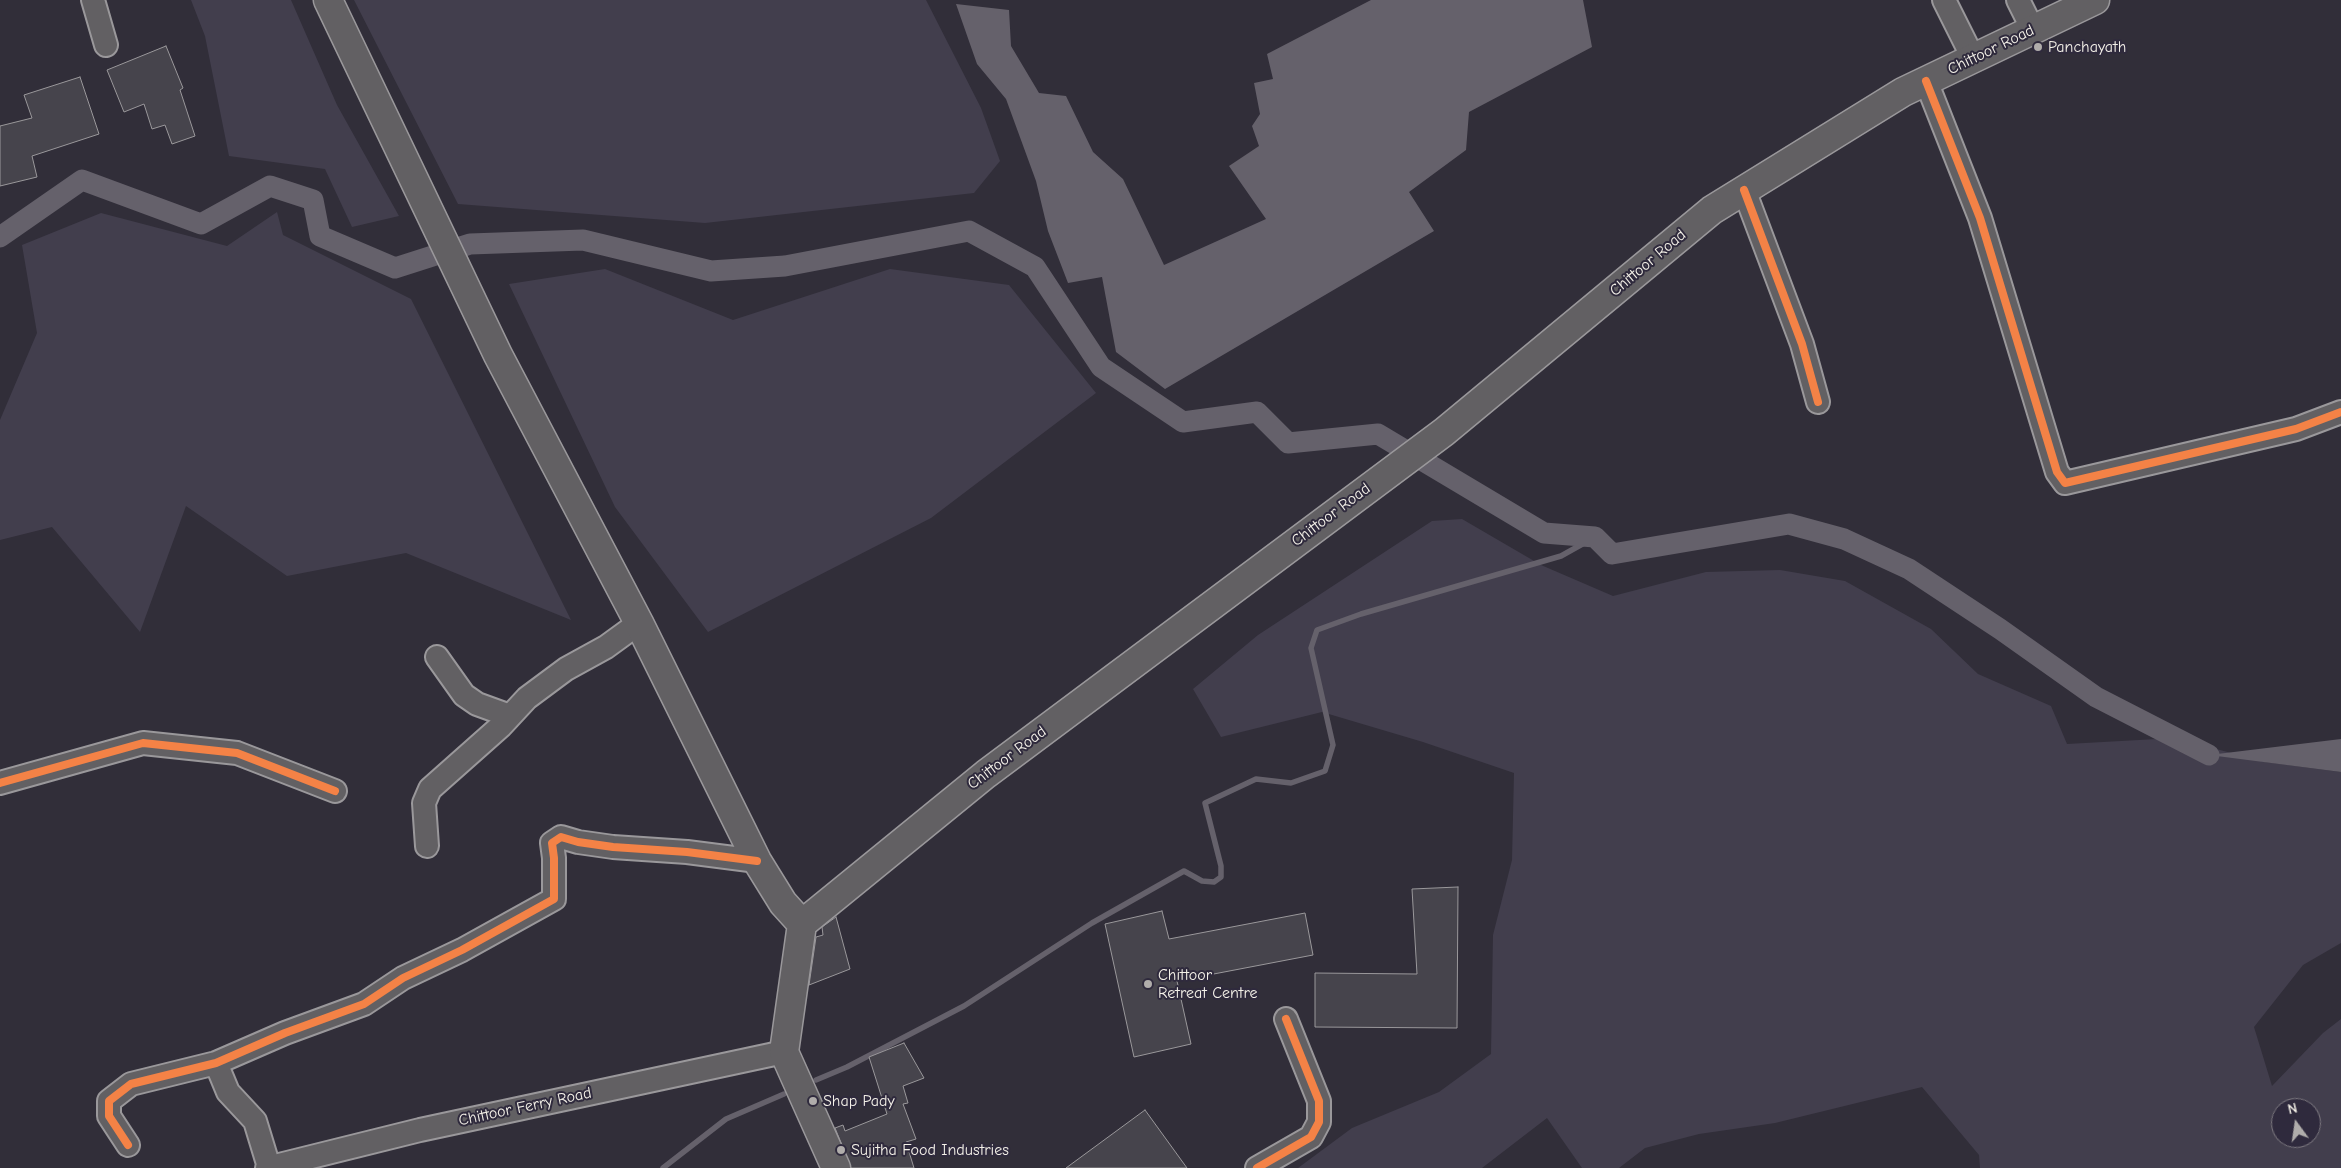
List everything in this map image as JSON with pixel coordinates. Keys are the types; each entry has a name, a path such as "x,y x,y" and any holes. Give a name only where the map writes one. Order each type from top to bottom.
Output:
{"main road":[{"path":"328,0 498,355 639,623 757,861 783,903 802,924 784,1052 836,1168"},
{"name":"Chittoor Road","path":"802,924 986,774 1444,432 1712,210 1903,92 2095,0"}],"street":[{"path":"93,0 106,45"},
{"path":"1944,0 1973,58"},
{"path":"2018,0 2033,30"},
{"path":"1926,81 1980,218 2058,472 2065,483 2296,429 2341,412"},
{"path":"1744,190 1802,344 1818,402"},
{"path":"427,846 424,803 430,790 527,698 566,669 606,647 639,623"},
{"path":"437,658 464,695 477,704 510,716"},
{"path":"0,783 143,743 237,753 335,792"},
{"path":"128,1145 109,1116 109,1101 131,1084 216,1063 285,1033 364,1004 403,978 462,950 554,900 552,843 561,837 578,842 613,847 687,852 757,861"},
{"path":"1257,1168 1311,1137 1319,1122 1320,1101 1286,1019"},
{"name":"Chittoor Ferry Road","path":"268,1168 420,1130 784,1052"},
{"path":"216,1063 228,1092 254,1121 268,1168"}],"shaded area":[{"path":"191,0 291,0 337,105 399,216 352,227 325,169 229,156 205,36"},
{"path":"354,0 926,0 981,108 1000,161 974,193 705,223 458,204"},
{"path":"1371,0 1583,0 1592,47 1469,112 1466,150 1409,192 1434,231 1165,389 1116,352 1102,277 1068,283 1048,231 1036,181 1006,99 977,64 956,4 1009,10 1011,46 1039,93 1066,96 1093,152 1123,179 1164,265 1266,219 1229,166 1259,146 1252,126 1260,114 1254,83 1273,79 1267,54"},
{"path":"277,212 283,235 411,299 571,620 406,553 287,576 186,506 140,632 52,527 0,540 0,420 37,333 22,245 101,213 227,246"},
{"path":"605,269 733,320 890,269 1009,285 1096,393 931,518 708,632 615,507 509,284"},
{"path":"1462,519 1541,565 1613,596 1706,572 1780,570 1845,581 1931,629 1978,674 2051,706 2067,744 2175,738 2265,762 2341,772 2341,943 2303,965 2254,1027 2272,1086 2323,1033 2341,1019 2341,1168 1980,1168 1979,1155 1922,1087 1775,1123 1699,1134 1645,1148 1619,1168 1582,1168 1547,1118 1482,1168 1298,1168 1352,1128 1439,1092 1491,1054 1493,935 1512,860 1514,773 1423,742 1322,712 1221,737 1193,689 1258,635 1432,521"},
{"path":"2341,739 2341,772 2209,755"}],"building":[{"path":"166,46 183,88 180,90 195,136 172,144 165,125 152,129 144,104 124,112 107,70"},
{"path":"80,77 99,134 32,156 37,177 0,186 0,126 32,118 24,95"},
{"path":"1458,887 1457,1028 1315,1027 1315,973 1417,974 1412,889"},
{"path":"1162,911 1169,939 1305,913 1313,955 1177,981 1191,1044 1134,1057 1105,924"},
{"path":"836,917 850,969 809,985 816,937 823,935 822,927"},
{"path":"904,1043 924,1078 903,1086 908,1103 903,1104 916,1139 906,1142 914,1168 851,1168 835,1128 843,1125 845,1131 887,1114 869,1057"},
{"path":"1145,1110 1187,1168 1066,1168"}],"waterway":[{"path":"0,237 82,180 201,224 270,186 313,200 320,236 395,268 470,244 583,240 711,271 785,266 969,231 1035,267 1101,367 1183,422 1257,412 1288,443 1378,434 1544,533 1595,537 1612,554 1789,524 1844,539 1909,569 2000,629 2096,697 2209,755"},
{"path":"816,1080 847,1067 964,1006 1092,923 1184,871 1202,881 1214,882 1221,877 1221,866 1205,803 1256,779 1291,783 1325,771 1333,745 1311,648 1317,630 1361,614 1561,556 1595,537"},
{"path":"663,1168 726,1119 784,1094"}],"cycle path":[{"path":"1926,81 1980,218 2057,472 2065,483 2296,429 2341,412"},
{"path":"1744,190 1802,344 1818,402"},
{"path":"0,783 143,743 237,753 335,791"},
{"path":"128,1145 109,1116 109,1101 131,1084 216,1063 285,1033 364,1004 403,978 462,950 554,899 552,843 561,837 578,842 613,847 687,852 757,861"},
{"path":"1257,1168 1311,1137 1319,1122 1319,1101 1286,1019"}],"place":[{"name":"Panchayath","path":"2038,47"},
{"name":"Chittoor Retreat Centre","path":"1148,984"},
{"name":"Shap Pady","path":"813,1101"},
{"name":"Sujitha Food Industries","path":"841,1150"}]}
